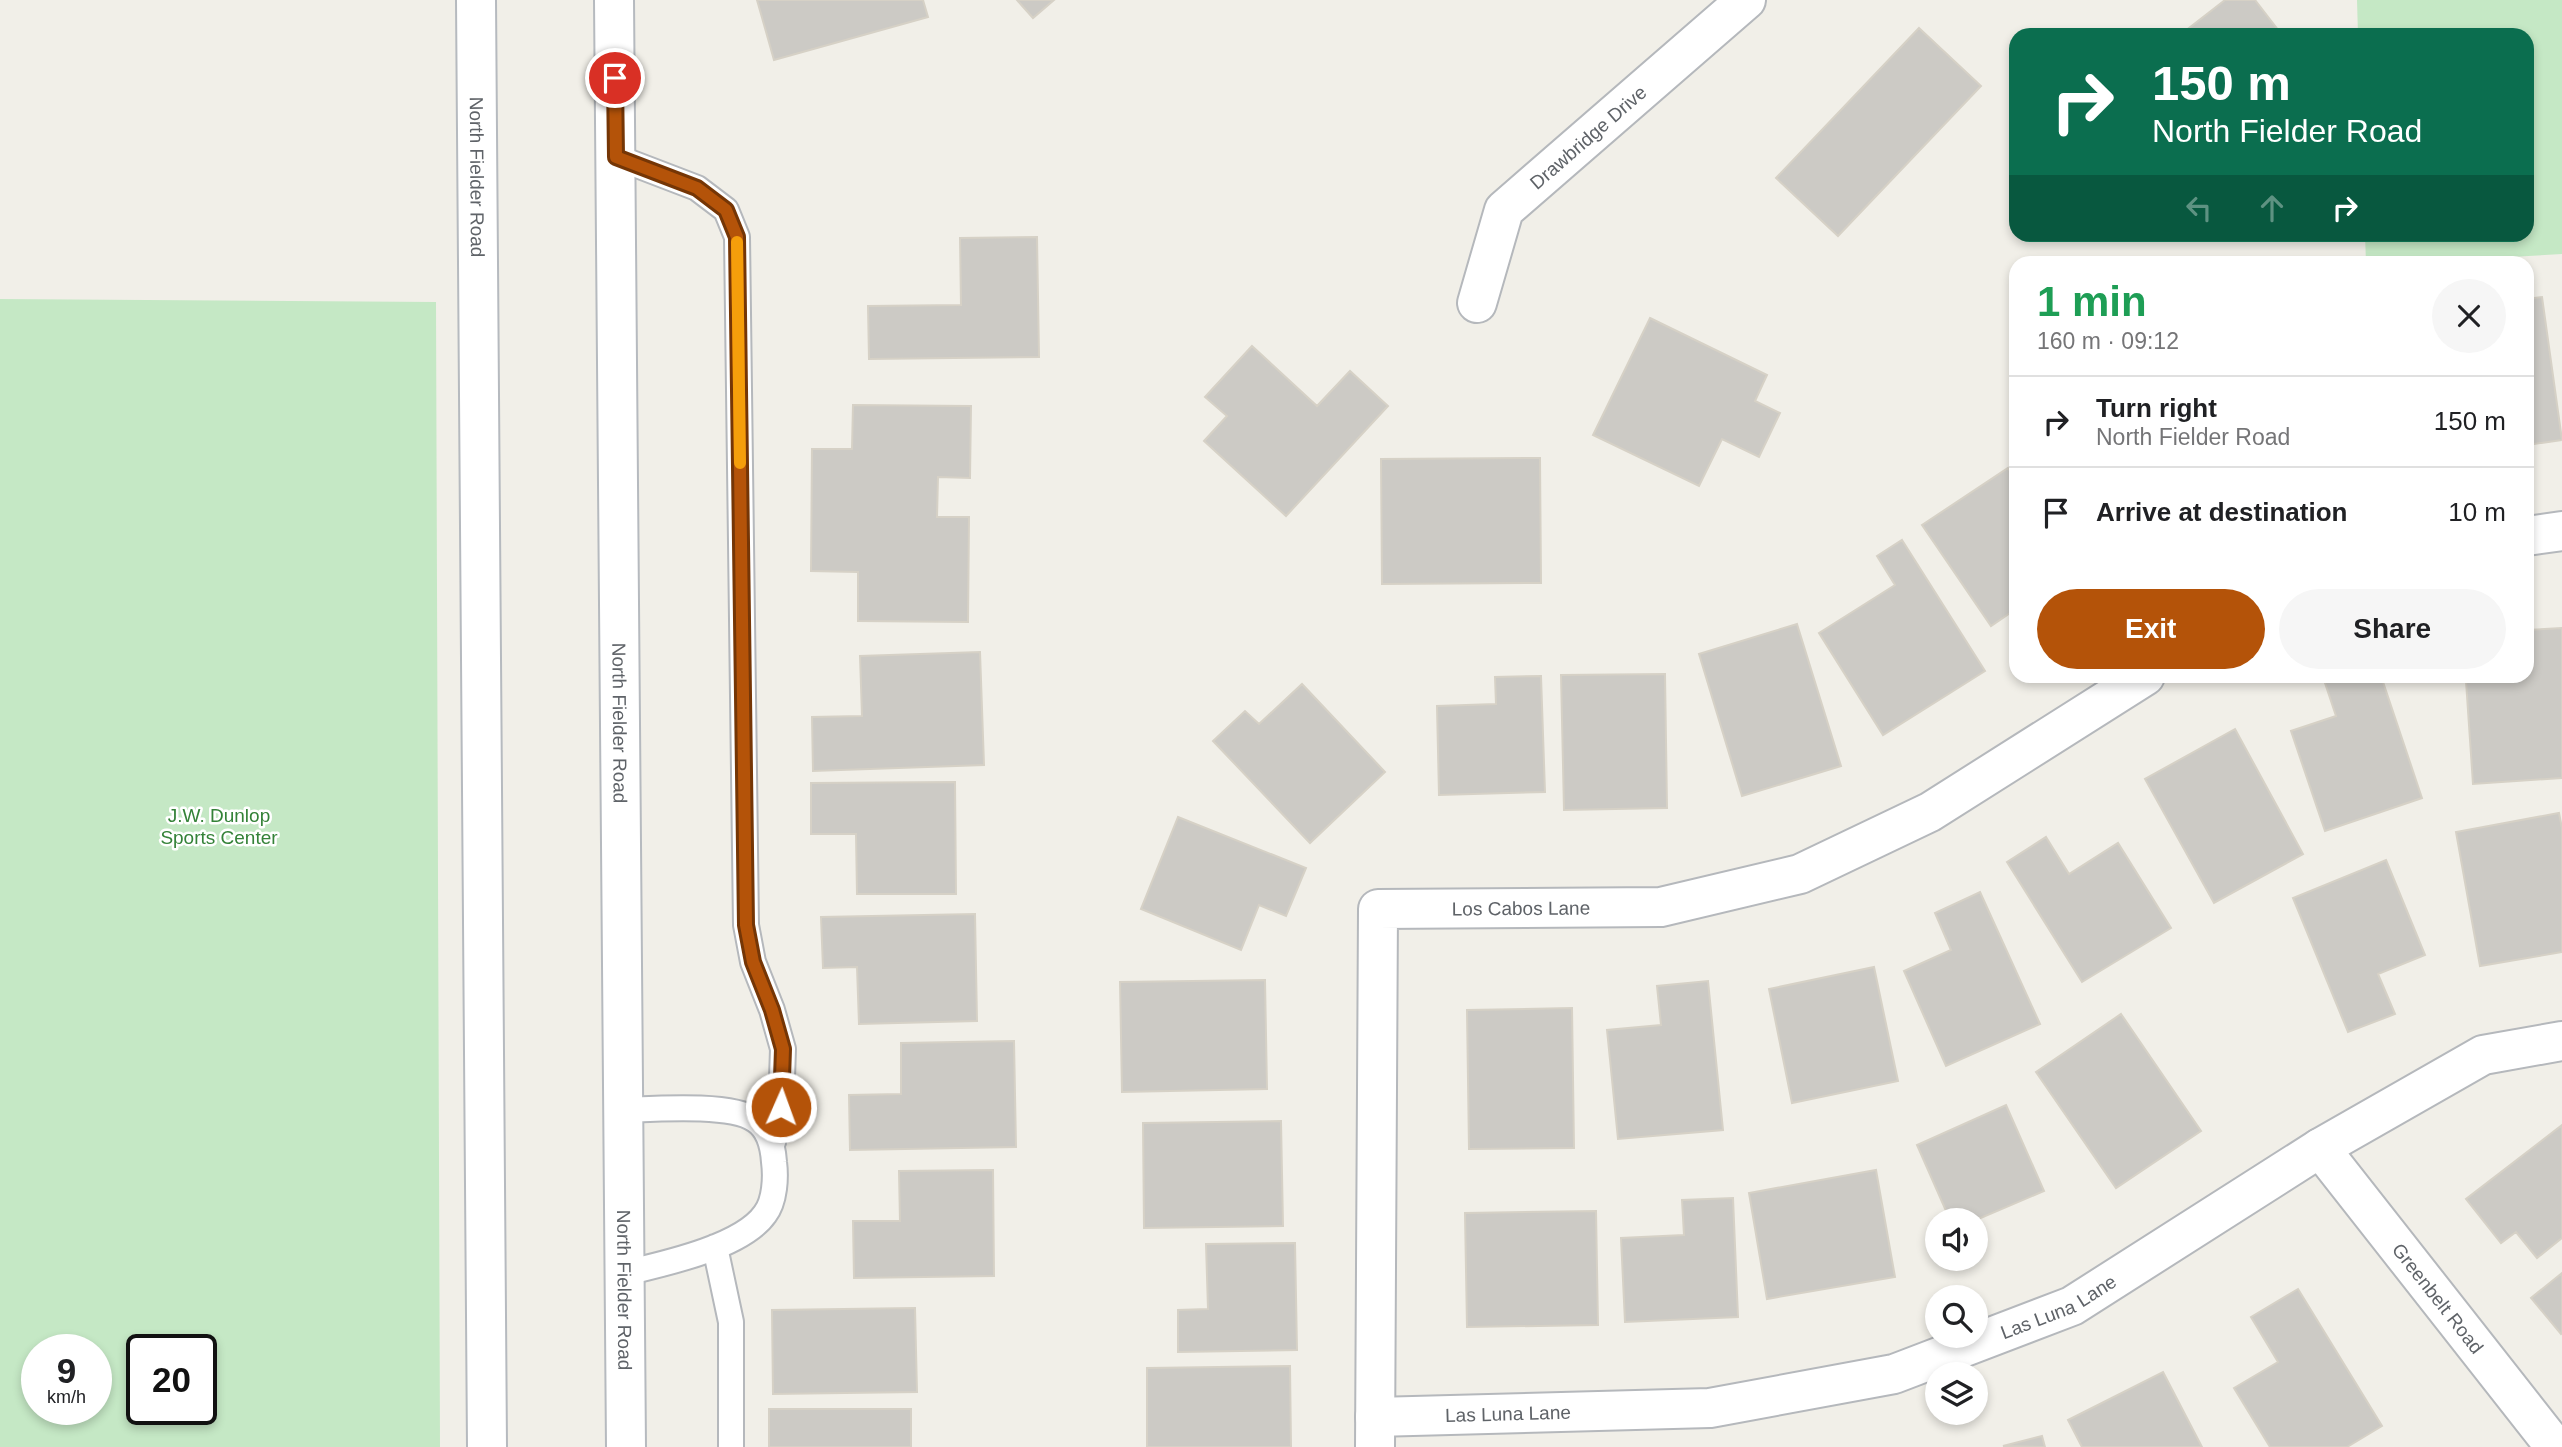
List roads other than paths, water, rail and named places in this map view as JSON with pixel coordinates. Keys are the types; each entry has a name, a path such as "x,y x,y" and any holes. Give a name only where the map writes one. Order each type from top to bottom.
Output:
{"street":[{"name":"North Fielder Road","path":"476,0 487,1447"},
{"name":"North Fielder Road","path":"614,0 626,1447"},
{"name":"Drawbridge Drive","path":"1477,303 1504,210 1746,0"},
{"path":"2534,535 2562,531"},
{"name":"Los Cabos Lane","path":"1375,1432 1378,909 1661,907 1800,874 1930,812 2134,683"},
{"name":"Las Luna Lane","path":"1375,1432 1710,1408 1894,1374 2072,1306 2320,1148 2483,1055 2562,1041"},
{"name":"Greenbelt Road","path":"2320,1148 2556,1447"}],"lane":[{"path":"616,157 697,188 726,210 737,237 746,925 753,962 772,1010 783,1049 781,1107 773,1142 776,1178 766,1213 748,1230 715,1247 625,1273"},
{"path":"623,1110 726,1111 755,1120 773,1142"},
{"path":"715,1247 731,1322 731,1447"}],"park label":[{"name":"J.W. Dunlop Sports Center","path":"219,826"}]}
